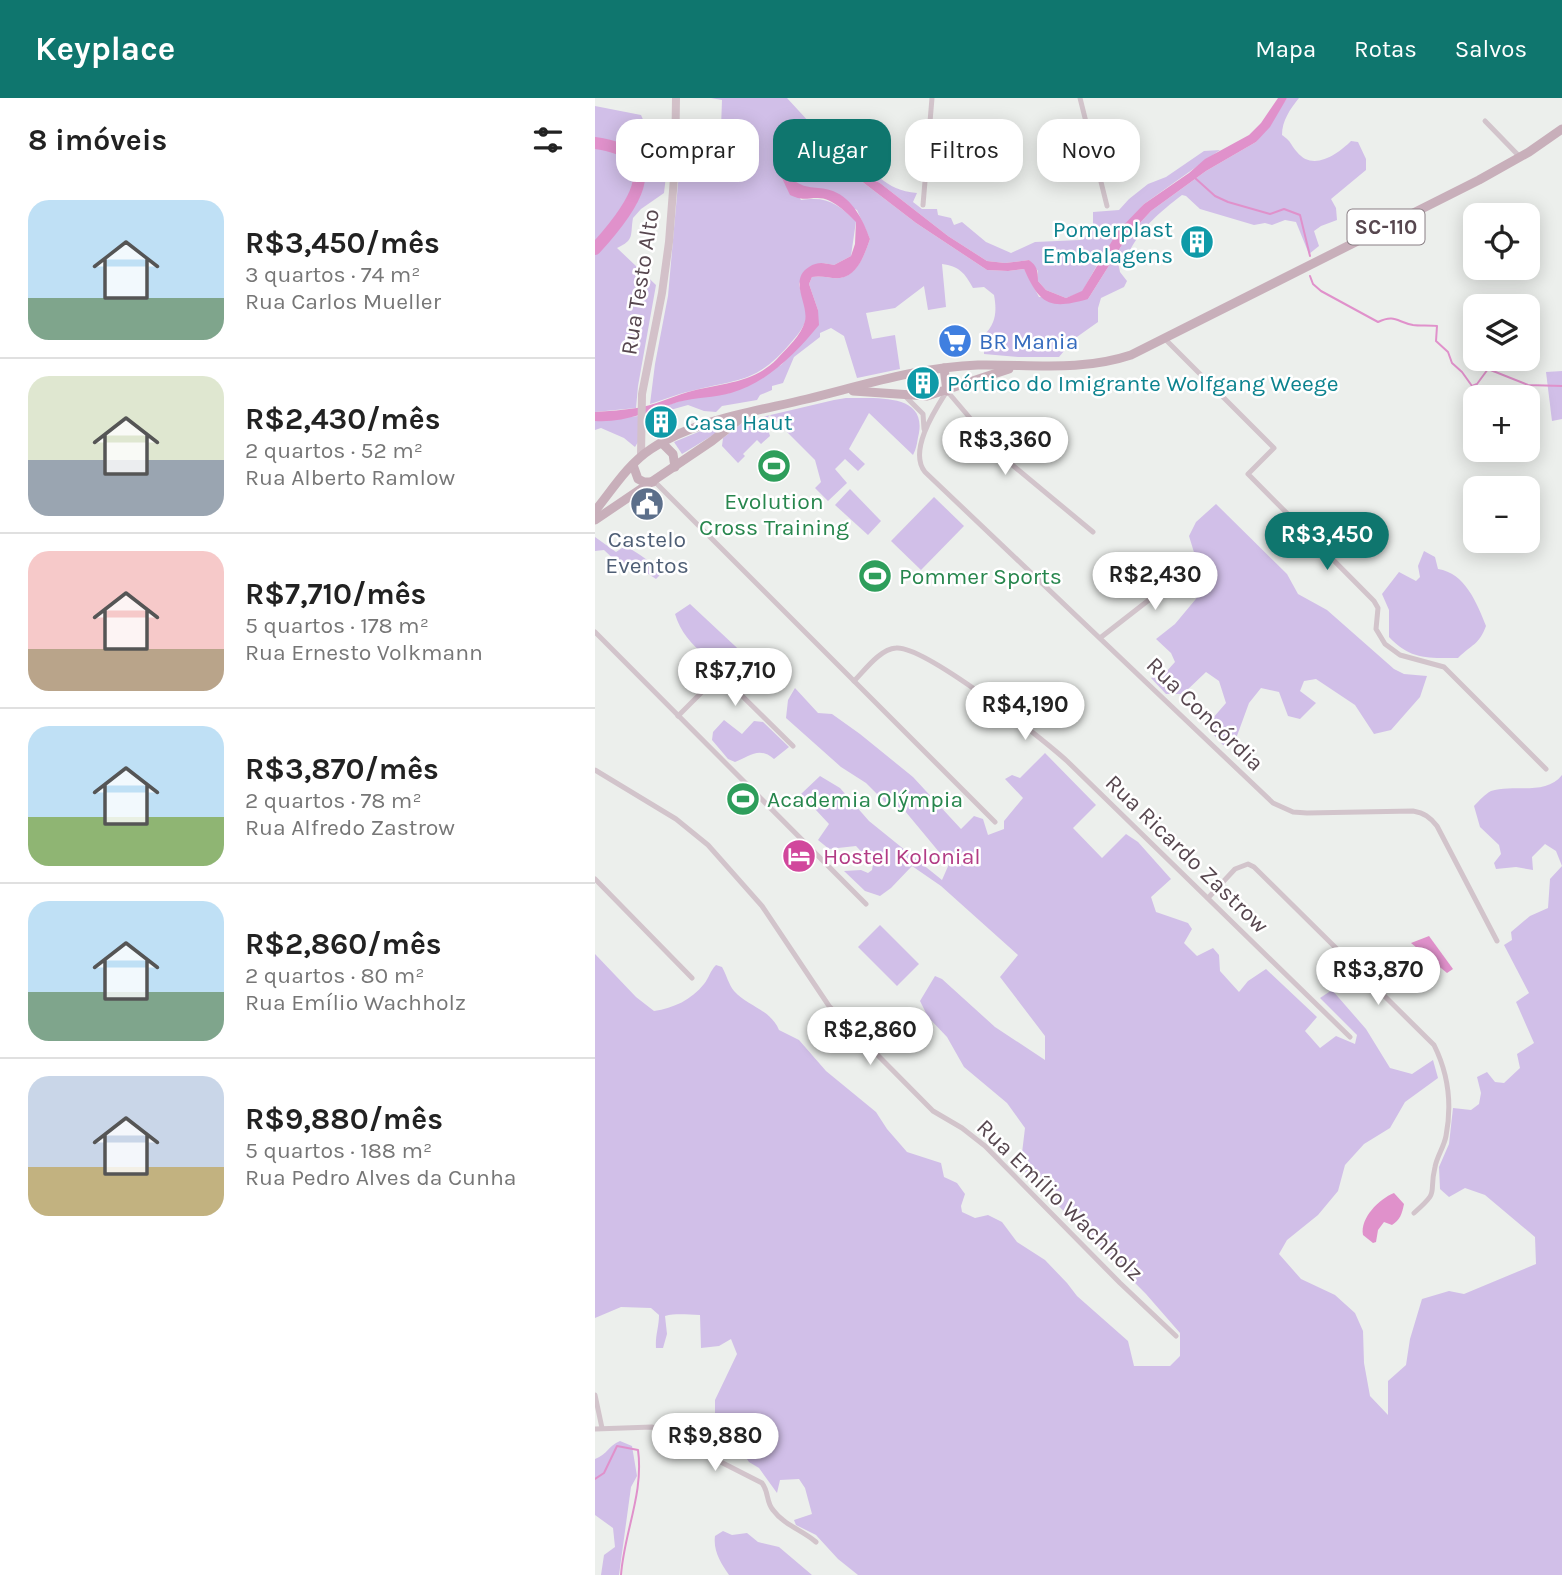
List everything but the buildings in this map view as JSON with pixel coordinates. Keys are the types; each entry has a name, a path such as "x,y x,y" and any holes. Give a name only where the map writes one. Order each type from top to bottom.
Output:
{"main road":[{"name":"Rua Testo Alto","path":"641,456 643,386 662,293 667,253 675,165 676,98"},
{"name":"SC-110","path":"595,511 641,456 658,444 715,422 900,376 944,368 980,365 1096,365 1131,355 1166,340 1479,180 1560,134"},
{"name":"SC-110","path":"844,390 927,396 992,373 1021,366"},
{"path":"944,368 947,391"},
{"path":"900,376 898,386 904,396"},
{"name":"SC-110","path":"595,520 655,482 746,414"},
{"path":"642,430 673,454 675,467"},
{"path":"633,465 638,479 655,482"}],"street":[{"path":"923,205 932,98"},
{"path":"1080,98 1107,205"},
{"path":"1485,121 1520,157"},
{"path":"1166,340 1274,448 1248,474 1374,601 1378,608 1376,629 1385,644 1400,655 1444,667 1546,769"},
{"path":"947,391 1003,458 1093,532"},
{"name":"Rua Concórdia","path":"924,432 947,391"},
{"name":"Rua Concórdia","path":"904,396 923,414 924,432 919,457 922,468 1264,794 1281,808 1307,813 1424,813 1437,826 1497,941"},
{"path":"655,482 995,822"},
{"path":"1100,638 1154,596 1188,560"},
{"path":"595,632 866,904"},
{"name":"Rua Ricardo Zastrow","path":"854,681 890,649 908,649 927,659 1050,746 1350,1037"},
{"path":"678,716 720,674 793,746"},
{"name":"Rua Emílio Wachholz","path":"595,770 675,819 708,845 762,906 829,1006 933,1111 985,1146 1176,1336"},
{"path":"1208,898 1235,869 1248,864 1254,867 1434,1045 1445,1073 1448,1124 1434,1169 1431,1199 1414,1213"},
{"path":"595,879 692,978"},
{"path":"595,1395 598,1429 653,1427 753,1477 766,1488 773,1511 785,1523 816,1542"}],"shaded area":[{"path":"711,98 787,98 806,119 773,119 773,182 791,182 801,200 825,200 856,221 851,256 834,265 816,264 805,273 799,284 807,314 805,322 794,339 770,364 748,377 650,404 668,296 678,182 759,182 759,119 721,119 722,100"},
{"path":"1278,98 1287,98 1270,127 1256,142 1206,171 1151,211 1127,237 1088,299 1064,304 1048,302 1041,297 1024,269 987,270 916,223 863,182 880,183 948,236 987,261 1005,263 1029,260 1037,269 1038,281 1046,290 1066,298 1082,291 1118,231 1144,204 1205,159 1249,135"},
{"path":"1287,98 1299,98 1287,115 1282,135 1303,158 1310,161 1325,159 1351,141 1358,142 1366,159 1366,170 1331,199 1336,208 1337,220 1314,231 1319,246 1309,254 1296,222 1285,220 1272,225 1254,225 1200,209 1182,195 1153,220 1118,262 1120,272 1127,281 1124,287 1101,298 1098,322 1074,339 1059,357 984,354 984,335 995,317 994,295 984,287 973,288 961,271 942,264 946,307 928,310 924,286 895,308 866,313 872,339 895,335 900,369 857,378 844,336 831,328 820,333 820,337 794,357 783,383 772,386 772,390 760,395 757,400 722,406 716,412 688,405 649,416 649,411 690,398 730,393 781,365 796,349 818,310 809,284 812,277 840,278 852,273 860,263 870,239 857,210 796,182 863,182 916,223 987,270 1024,269 1039,297 1088,299 1127,237 1151,211 1206,171 1256,142"},
{"path":"595,106 641,115 643,119 616,119 616,182 665,182 664,193 633,218 629,239 617,248 656,285 636,408 595,412"},
{"path":"1220,150 1144,204 1105,251 1082,292 1066,298 1046,290 1038,281 1038,271 1029,260 1005,263 987,261 948,236 878,182 886,182 896,188 917,193 913,202 922,209 937,209 938,215 951,218 954,225 962,222 986,242 1011,253 1035,242 1080,240 1093,230 1093,212 1119,210 1148,184 1166,177 1204,151"},
{"path":"784,182 797,182 804,186 833,191 852,205 870,239 860,263 852,273 840,278 812,277 809,284 818,310 819,325 801,346 780,366 757,382 725,395 678,402 627,418 595,421 595,412 644,407 688,392 746,378 768,367 797,337 805,321 800,285 803,272 815,264 834,265 851,256 855,244 856,222 828,200 801,199 790,195"},
{"path":"1562,371 1562,419 1552,421 1546,372"},
{"path":"846,398 895,400 914,410 919,420 919,433 913,455 869,413 849,449 865,464 858,471 845,459 835,469 847,483 828,501 815,488 821,482 815,460 770,415"},
{"path":"770,415 765,420 770,436 761,444 757,440 738,463 722,446 723,438 745,421"},
{"path":"638,416 638,442 635,447 624,438 601,428 595,430 595,421"},
{"path":"720,423 723,429 682,454 674,442"},
{"path":"850,489 881,521 868,535 835,505"},
{"path":"934,497 964,526 921,570 891,541"},
{"path":"1216,504 1287,574 1298,594 1327,610 1394,669 1404,674 1427,676 1420,697 1391,730 1374,734 1355,705 1316,679 1304,681 1300,691 1316,703 1300,719 1288,716 1279,692 1261,688 1249,703 1234,744 1223,745 1206,726 1226,703 1219,681 1206,672 1183,694 1166,694 1151,678 1166,672 1175,662 1171,653 1156,639 1175,624 1205,588 1189,536 1196,522"},
{"path":"595,537 616,552 625,546 635,551 660,575 656,579 647,573 621,566 604,550 595,551"},
{"path":"1424,551 1435,557 1438,569 1456,576 1469,590 1486,626 1478,641 1458,658 1412,654 1389,637 1389,610 1382,594 1399,572 1416,581 1420,577 1418,566"},
{"path":"690,604 764,673 768,683 755,691 747,690 696,647 680,626 675,614"},
{"path":"795,688 818,713 832,714 913,777 961,829 974,816 983,819 988,835 1004,829 1004,821 1023,798 1005,779 1012,775 1020,778 1045,753 1096,805 1073,828 1102,858 1126,834 1138,842 1171,879 1151,897 1156,912 1188,923 1192,929 1184,943 1197,956 1213,948 1219,955 1220,971 1239,992 1248,981 1266,969 1317,1017 1305,1031 1320,1048 1336,1036 1355,1044 1357,1035 1320,998 1332,990 1366,1029 1390,1068 1412,1074 1433,1060 1438,1078 1405,1102 1390,1128 1364,1144 1345,1165 1338,1191 1318,1215 1287,1240 1279,1254 1301,1279 1335,1295 1355,1313 1363,1331 1364,1363 1370,1396 1388,1415 1388,1381 1406,1365 1410,1339 1422,1299 1449,1291 1464,1294 1536,1264 1535,1237 1485,1195 1465,1188 1449,1197 1440,1189 1439,1167 1449,1144 1453,1108 1471,1110 1479,1104 1481,1093 1477,1077 1487,1072 1495,1082 1504,1083 1520,1068 1517,1054 1534,1043 1516,1002 1529,993 1504,945 1512,940 1511,932 1530,916 1548,908 1550,879 1562,866 1562,1575 858,1575 838,1559 816,1535 796,1525 794,1520 812,1514 805,1488 799,1479 780,1480 777,1493 759,1468 749,1462 739,1447 722,1431 715,1416 715,1400 737,1354 731,1339 719,1346 701,1348 700,1315 669,1315 665,1316 667,1334 663,1348 656,1348 659,1315 651,1308 621,1307 595,1318 595,954 636,997 654,1011 688,999 704,984 716,965 722,967 734,991 771,1018 779,1030 799,1040 826,1071 876,1112 907,1152 941,1163 944,1177 957,1183 965,1194 962,1212 975,1218 988,1215 1002,1222 1017,1242 1045,1260 1077,1296 1128,1341 1134,1366 1170,1366 1180,1356 1180,1333 1146,1294 1017,1164 1022,1153 1025,1128 1007,1103 964,1067 947,1037 928,1017 920,1001 935,976 942,979 995,1027 1045,1060 1045,1036 1000,977 1018,955 941,886 912,866 880,896 865,891 844,871 861,870 868,873 872,870 873,864 856,846 829,849 818,840 829,824 801,794 820,776 840,788 869,821 942,880 949,864 905,811 886,803 866,783 841,767 786,718 788,700"},
{"path":"724,720 742,734 754,721 763,722 789,747 774,759 759,753 735,762 728,759 712,740 713,732"},
{"path":"1562,775 1562,866 1556,851 1545,844 1532,857 1533,870 1516,867 1496,869 1494,863 1501,854 1499,845 1480,827 1474,806 1491,791 1547,785"},
{"path":"880,925 919,964 897,986 858,947"},
{"path":"1429,936 1453,969 1447,973 1411,943"},
{"path":"1394,1193 1404,1204 1401,1214 1392,1225 1384,1222 1378,1230 1376,1242 1373,1243 1363,1235 1364,1222 1377,1204"},
{"path":"620,1441 632,1446 637,1476 631,1487 619,1575 601,1575 604,1555 615,1547 613,1528 595,1515 595,1459"},
{"path":"723,1531 732,1535 747,1533 758,1542 779,1547 812,1575 729,1575 715,1547 715,1536"}],"waterway":[{"path":"595,143 620,149 634,159 639,172 637,187 630,203 595,249"},
{"path":"1195,178 1215,196 1228,202 1270,214 1284,209 1300,215 1310,256"},
{"path":"1310,276 1313,284 1321,291 1378,322 1392,319 1413,325 1437,326 1436,341 1448,352 1452,363 1472,386 1477,384 1488,369 1528,385 1562,386"},
{"path":"595,1479 604,1473 617,1446 638,1450 636,1497 621,1575"}],"place":[{"name":"Pomerplast Embalagens","path":"1197,242"},
{"name":"BR Mania","path":"955,341"},
{"name":"Pórtico do Imigrante Wolfgang Weege","path":"923,383"},
{"name":"Casa Haut","path":"661,422"},
{"name":"Evolution Cross Training","path":"774,466"},
{"name":"Castelo Eventos","path":"647,504"},
{"name":"Pommer Sports","path":"875,576"},
{"name":"Academia Olýmpia","path":"743,799"},
{"name":"Hostel Kolonial","path":"799,856"}]}
